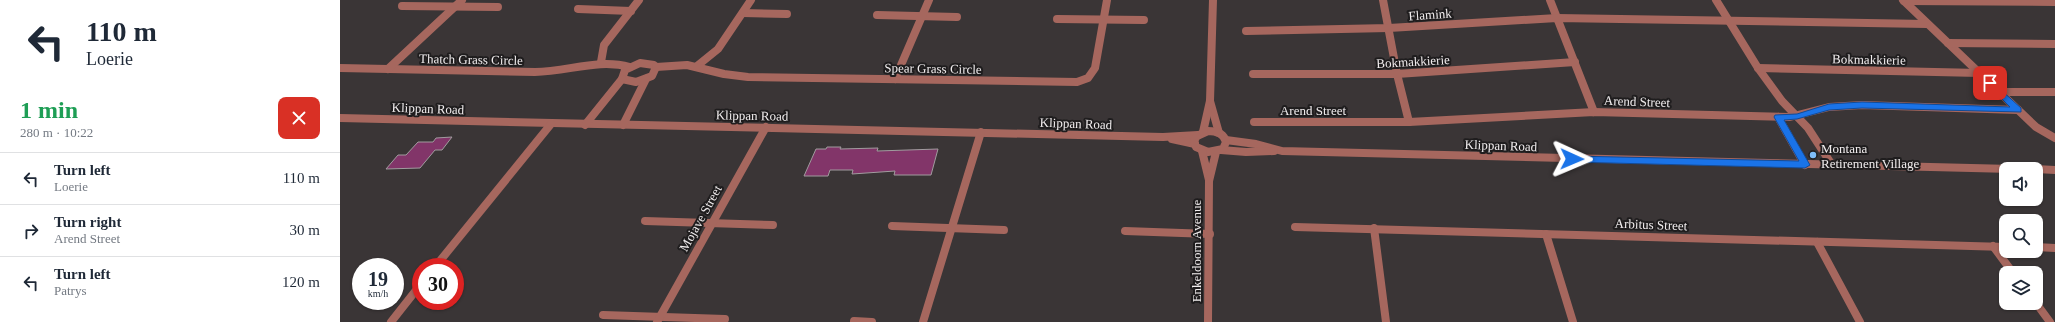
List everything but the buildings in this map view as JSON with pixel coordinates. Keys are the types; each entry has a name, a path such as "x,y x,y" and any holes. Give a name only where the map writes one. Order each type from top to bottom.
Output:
{"street":[{"path":"388,69 462,0"},
{"path":"601,62 604,46 639,0"},
{"path":"697,66 718,49 751,0"},
{"path":"895,79 929,0"},
{"name":"Spear Grass Circle","path":"630,67 646,62 656,67 678,64 697,66 724,74 748,77 1068,83 1082,81 1088,78 1095,68 1107,0"},
{"path":"1210,101 1219,133 1226,140 1226,145 1219,151 1202,151 1195,144 1194,140 1200,133 1210,101 1213,0"},
{"path":"1382,0 1389,28 1397,74 1409,122"},
{"path":"1550,0 1594,112"},
{"path":"1716,0 1758,68 1782,101 1808,128 1832,166"},
{"path":"1904,0 2055,2"},
{"path":"1904,0 1927,24 2036,127 2055,138"},
{"path":"402,6 498,8"},
{"path":"578,9 631,11"},
{"path":"742,13 787,14"},
{"path":"877,15 957,17"},
{"name":"Flamink","path":"1246,31 1389,28 1558,18 1927,24"},
{"path":"1057,19 1144,20"},
{"path":"1948,43 2055,44"},
{"name":"Thatch Grass Circle","path":"340,68 546,72 601,62 615,62 630,67"},
{"name":"Bokmakkierie","path":"1253,74 1397,74 1575,62"},
{"path":"585,125 622,79 622,73 630,67"},
{"path":"622,79 634,82 646,79 654,73 656,67"},
{"name":"Bokmakkierie","path":"1758,68 1980,73"},
{"path":"623,125 646,79"},
{"path":"2000,92 2055,92"},
{"name":"Arend Street","path":"1254,122 1409,122 1594,112 1778,117 1797,116 1818,109 1862,105 2018,110"},
{"path":"1778,117 1805,165"},
{"name":"Klippan Road","path":"341,119 981,132 1163,138 1195,144"},
{"path":"442,258 551,124"},
{"name":"Mojave Street","path":"658,320 766,127"},
{"path":"924,322 981,132"},
{"path":"1200,133 1219,133"},
{"name":"Klippan Road","path":"1163,138 1200,133"},
{"name":"Klippan Road","path":"1226,140 1256,144 1277,150"},
{"name":"Klippan Road","path":"1219,151 1246,152 1277,150 1832,166 1999,169"},
{"name":"Enkeldoorn Avenue","path":"1202,151 1209,181 1210,234 1208,322"},
{"name":"Enkeldoorn Avenue","path":"1209,181 1219,151"},
{"path":"2043,170 2055,170"},
{"path":"645,221 773,225"},
{"path":"892,226 1004,230"},
{"name":"Arbitus Street","path":"1295,227 1999,246"},
{"path":"1374,228 1386,322"},
{"path":"1126,231 1210,234"},
{"path":"1546,234 1573,322"},
{"path":"1817,242 1860,322"},
{"path":"1993,246 2008,266"},
{"path":"2043,248 2055,248"},
{"path":"391,322 412,295"},
{"path":"2041,310 2050,322"},
{"path":"603,315 658,320 725,318"},
{"path":"854,321 872,322"}],"place":[{"name":"Montana Retirement Village","path":"1813,155"}],"route":[{"path":"1572,159 1805,165 1778,117 1797,116 1829,107 1862,105 2018,110 1990,83"}]}
